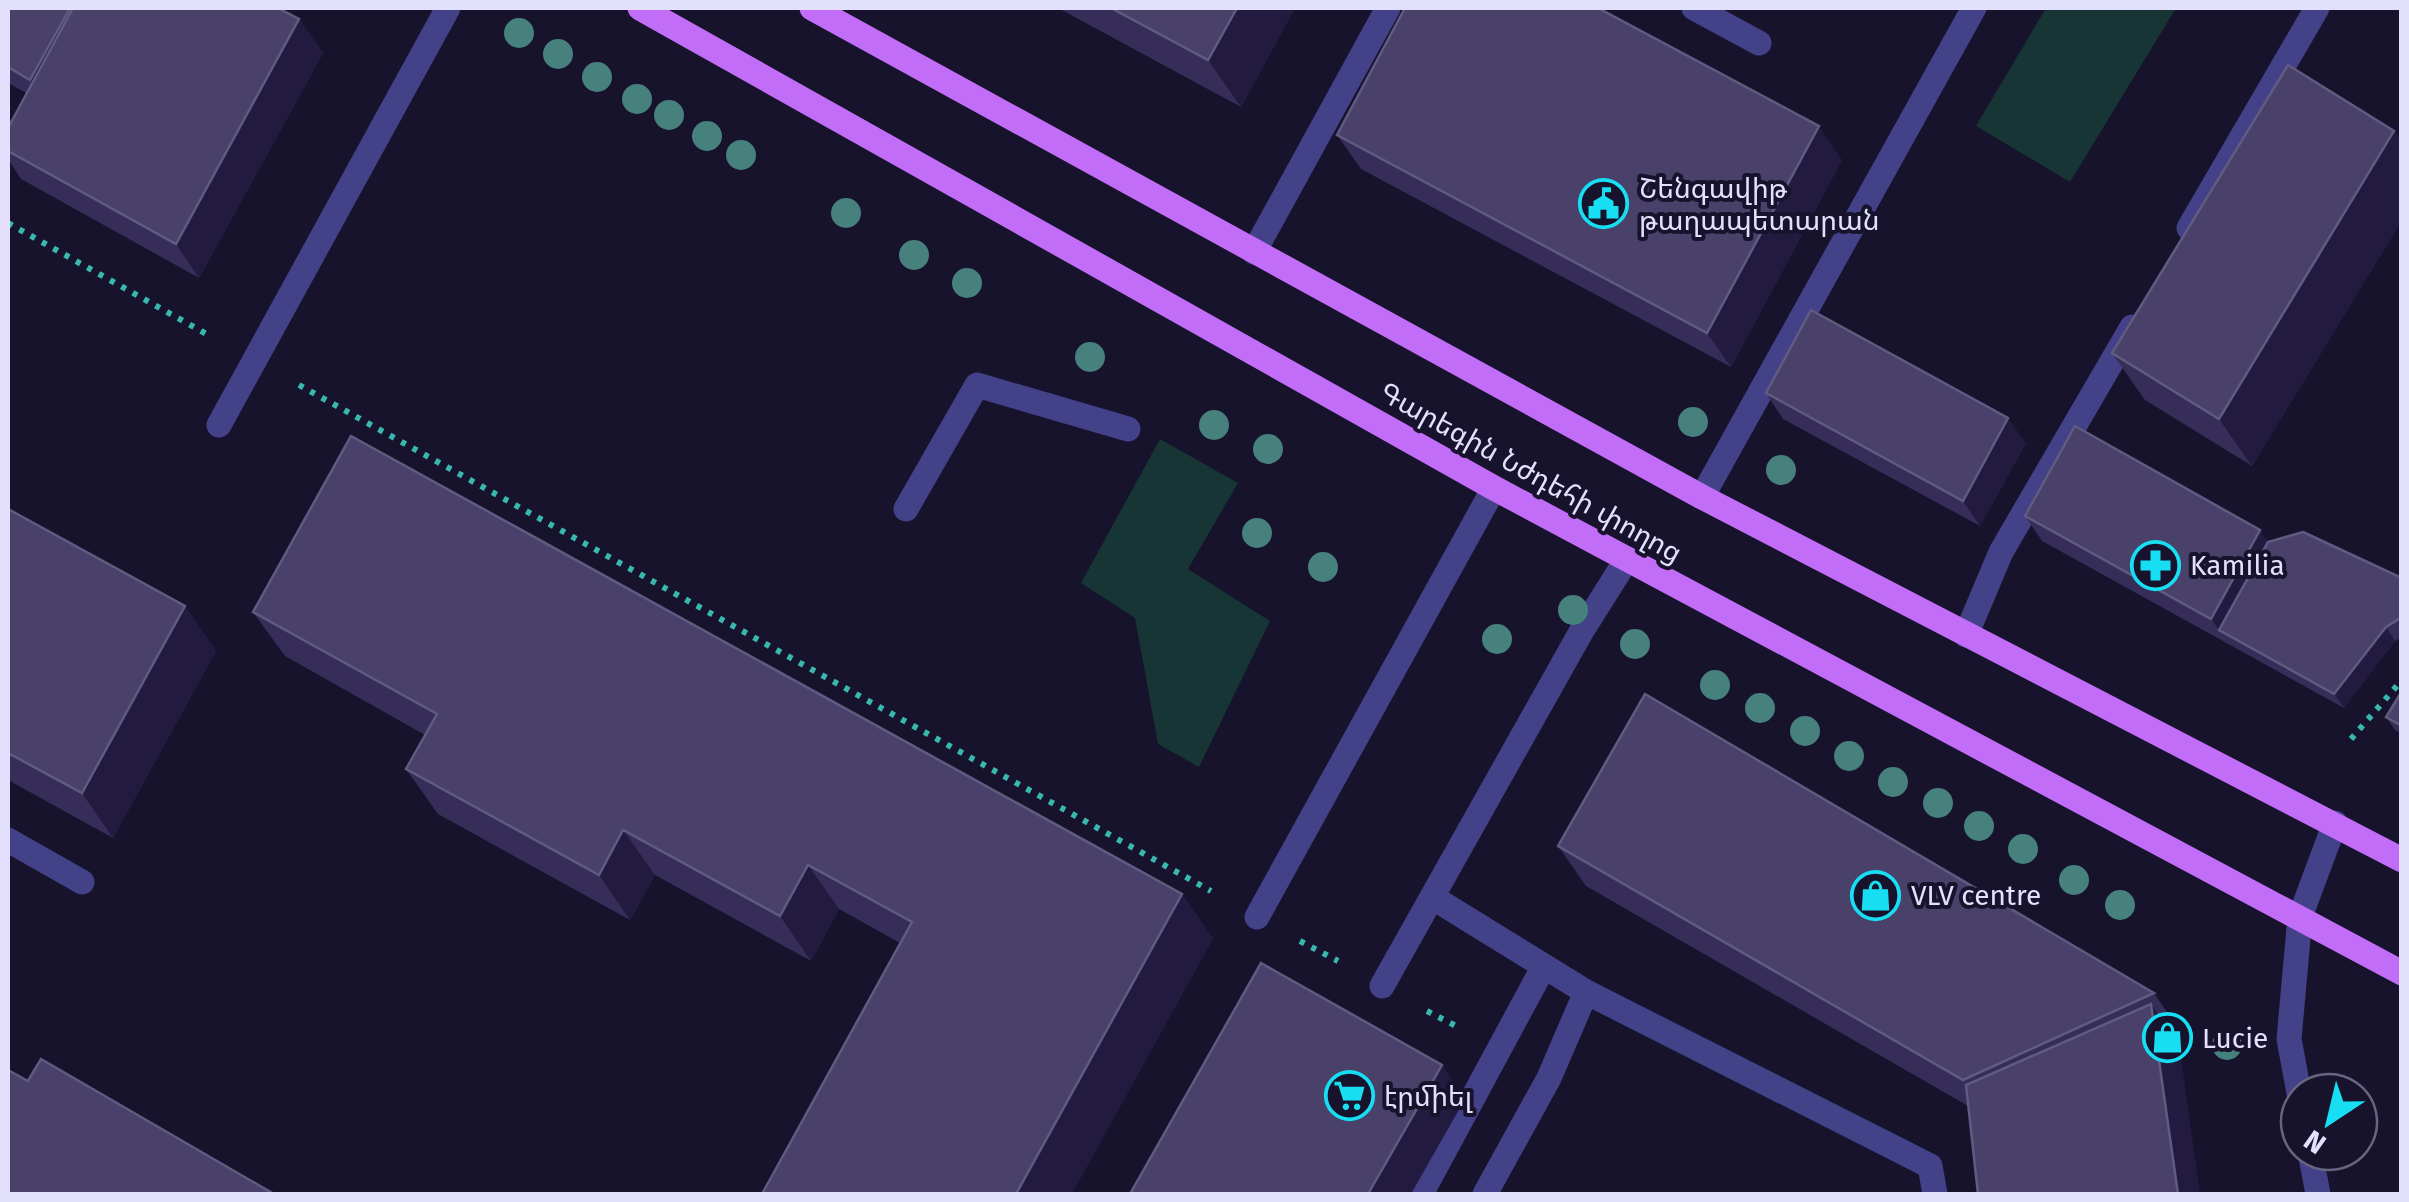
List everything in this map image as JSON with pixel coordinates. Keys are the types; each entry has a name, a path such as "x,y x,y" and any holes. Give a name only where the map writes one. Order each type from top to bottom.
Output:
{"main road":[{"name":"Գարեգին Նժդեհի փողոց","path":"640,8 1494,488 2402,973"},
{"path":"812,8 1702,497 2402,860"}],"street":[{"path":"218,425 448,8"},
{"path":"1254,252 1388,8"},
{"path":"1694,8 1758,43"},
{"path":"1702,497 1974,8"},
{"path":"2179,246 2317,8"},
{"path":"1966,635 2001,552 2140,314"},
{"path":"906,509 976,385 1128,429"},
{"path":"1256,916 1494,488"},
{"path":"1382,986 1581,632 1626,560"},
{"path":"2295,1072 2289,1038 2300,917 2335,823"},
{"path":"8,840 82,882"},
{"path":"1432,897 1586,992 1930,1166 1934,1194"},
{"path":"1421,1194 1544,966"},
{"path":"1485,1194 1548,1078 1586,992"}],"path":[{"path":"8,224 1500,1050"},
{"path":"2351,739 2402,680"}],"green space":[{"path":"2046,8 2176,8 2070,182 1976,126"},
{"path":"1160,439 1238,483 1188,569 1270,621 1199,767 1158,744 1135,618 1081,583"}],"building":[{"path":"8,8 70,8 30,80 8,67"},
{"path":"73,8 278,8 299,19 176,244 8,151 8,128"},
{"path":"1111,8 1237,8 1208,60"},
{"path":"1405,8 1598,8 1819,126 1707,333 1337,135"},
{"path":"2288,65 2394,131 2219,419 2112,353"},
{"path":"1811,310 2008,418 1963,501 1766,393"},
{"path":"2075,426 2260,530 2211,619 2025,516"},
{"path":"351,436 1182,894 1016,1194 762,1194 912,922 808,865 780,916 623,830 599,875 406,769 437,714 253,612"},
{"path":"8,509 185,606 82,793 8,753"},
{"path":"2303,532 2402,578 2402,617 2386,627 2334,694 2219,630 2268,542"},
{"path":"2402,691 2402,726 2386,717"},
{"path":"1645,694 2154,993 1963,1080 1558,846"},
{"path":"1261,963 1442,1065 1368,1194 1130,1194"},
{"path":"2151,1004 2178,1194 1978,1194 1966,1085"},
{"path":"41,1059 274,1194 8,1194 8,1070 28,1081"}],"place":[{"name":"Շենգավիթ թաղապետարան","path":"1604,204"},
{"name":"Kamilia","path":"2155,565"},
{"name":"VLV centre","path":"1876,895"},
{"name":"Lucie","path":"2167,1038"},
{"name":"էրմիել","path":"1349,1096"}]}
